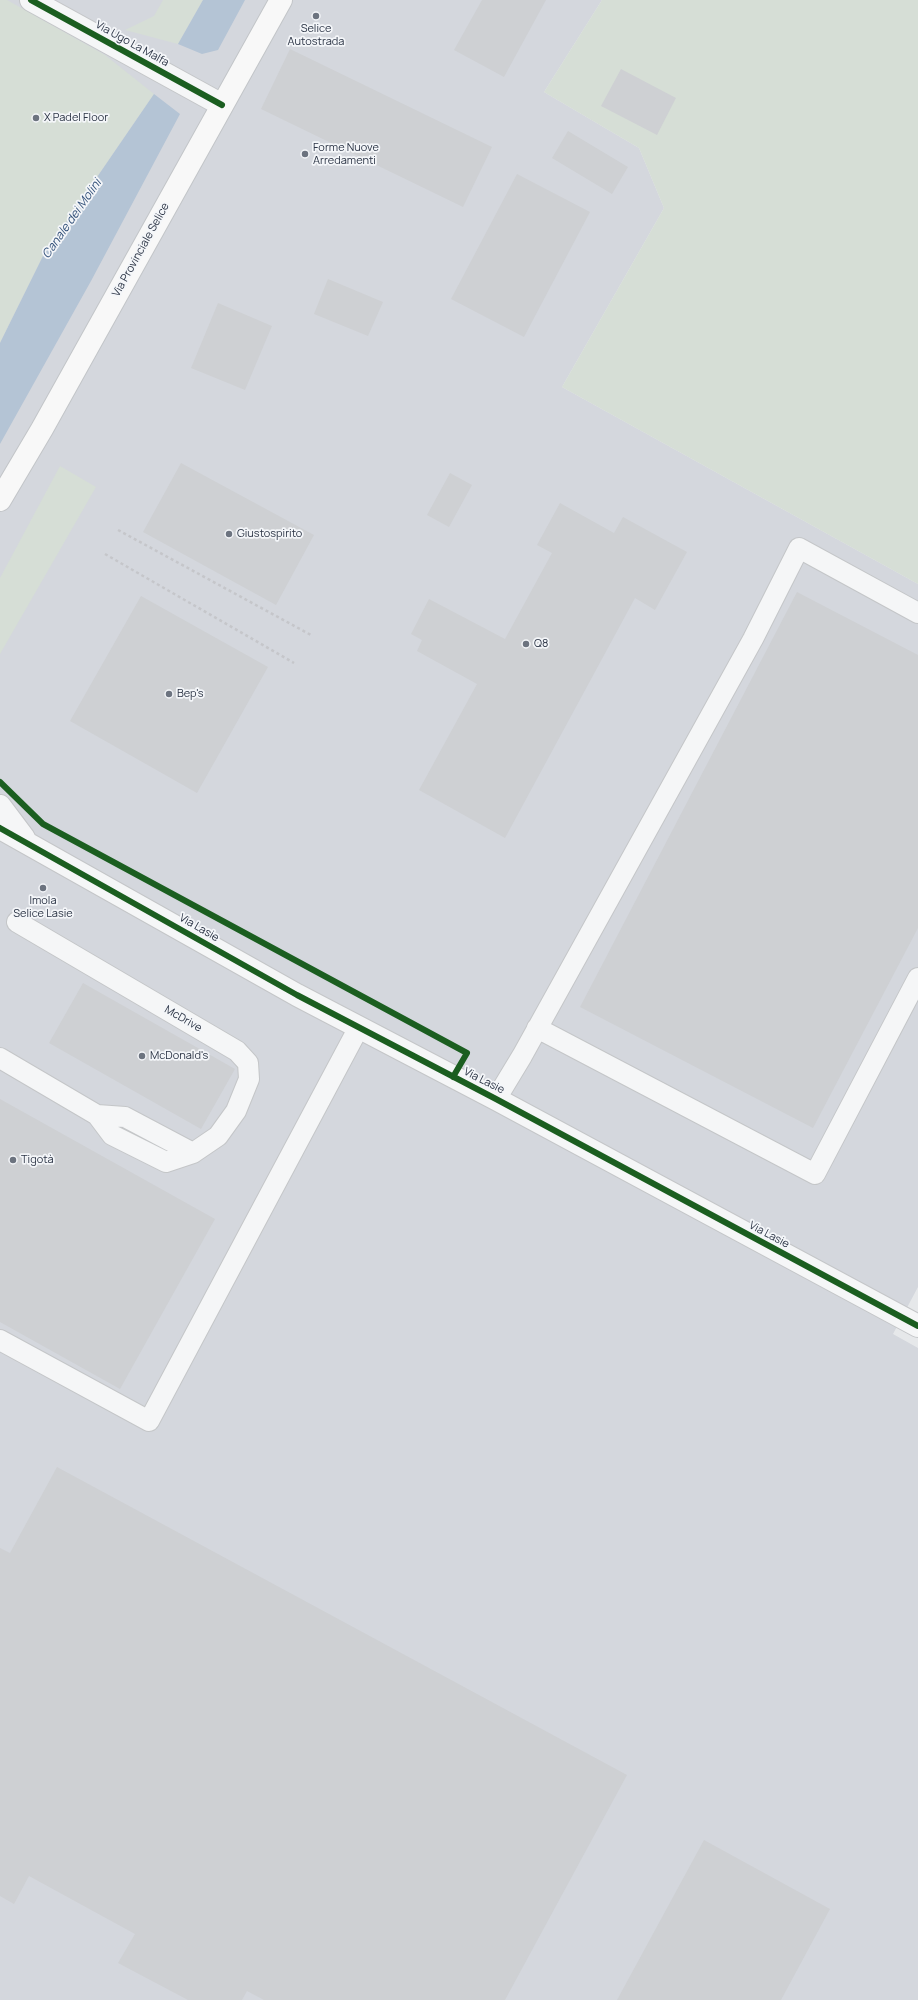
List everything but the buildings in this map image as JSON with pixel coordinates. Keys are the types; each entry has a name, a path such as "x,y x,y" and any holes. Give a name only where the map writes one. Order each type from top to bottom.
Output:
{"main road":[{"name":"Via Provinciale Selice","path":"0,500 42,429 280,0"}],"street":[{"name":"Via Ugo La Malfa","path":"31,0 222,105"},
{"name":"Via Lasie","path":"0,806 29,843"},
{"name":"Via Lasie","path":"0,828 272,981 496,1099 918,1326"}],"lane":[{"path":"496,1099 753,639 799,548 918,613"},
{"name":"McDrive","path":"0,1058 98,1115 112,1135 166,1162 193,1153 218,1136 236,1111 249,1079 248,1063 237,1050 16,922"},
{"path":"537,1028 815,1174 918,978"},
{"path":"0,1340 149,1421 359,1028"}],"path":[{"path":"118,530 311,635"},
{"path":"105,554 294,664"}],"shaded area":[{"path":"0,0 602,0 544,92 639,148 664,208 562,387 918,584 918,1287 893,1334 918,1348 918,2000 0,2000"},
{"path":"0,0 7,0 105,55 154,94 43,256 0,343"},
{"path":"163,0 203,0 178,44 125,30 154,16"},
{"path":"602,0 918,0 918,584 562,387 664,208 639,148 544,92"},
{"path":"60,466 96,487 0,654 0,578"}],"water":[{"path":"203,0 245,0 218,50 202,54 178,44"},
{"name":"Canale dei Molini","path":"154,94 180,114 91,281 0,444 0,343 43,256"}],"cycle path":[{"path":"31,0 222,105"},
{"path":"0,782 43,824 467,1053 453,1077"},
{"path":"0,828 297,995 496,1099 918,1326"}],"place":[{"name":"Selice Autostrada","path":"316,16"},
{"name":"X Padel Floor","path":"36,118"},
{"name":"Forme Nuove Arredamenti","path":"305,154"},
{"name":"Giustospirito","path":"229,534"},
{"name":"Q8","path":"526,644"},
{"name":"Bep's","path":"169,694"},
{"name":"Imola Selice Lasie","path":"43,888"},
{"name":"McDonald's","path":"142,1056"},
{"name":"Tigotà","path":"13,1160"}]}
